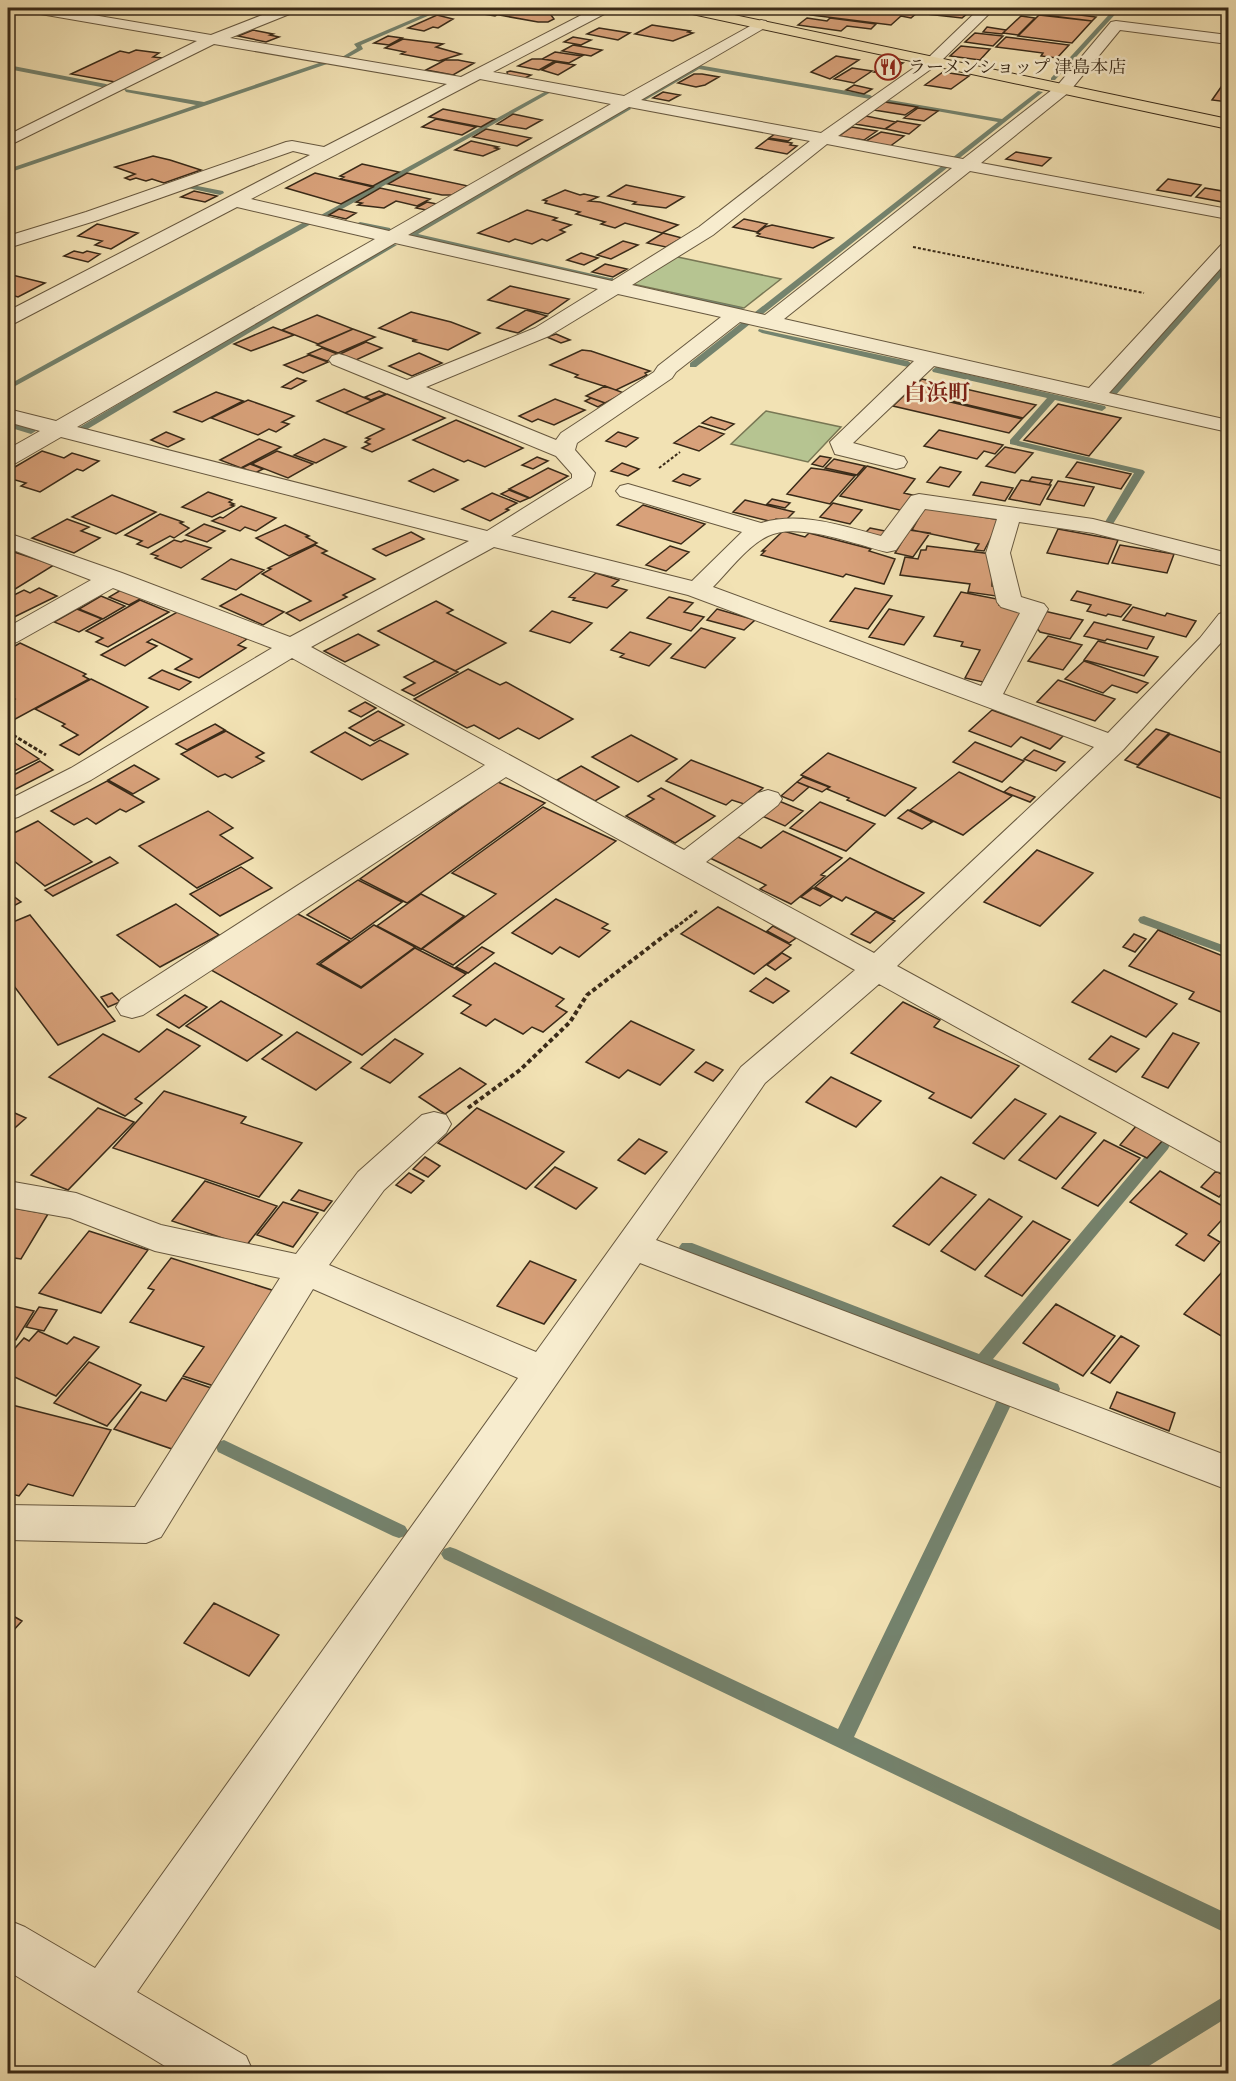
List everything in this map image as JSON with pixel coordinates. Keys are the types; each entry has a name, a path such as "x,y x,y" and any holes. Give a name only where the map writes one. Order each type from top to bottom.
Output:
{"main road":[{"path":"683,8 1228,124"}],"street":[{"path":"29,8 213,39 627,102 1228,214"},
{"path":"8,141 213,39 292,8"},
{"path":"8,319 605,8"},
{"path":"406,388 542,332 706,231 823,139 933,61 988,8"},
{"path":"8,458 761,24"},
{"path":"765,322 1063,89 1116,25 1228,39"},
{"path":"8,242 92,216 292,146 326,153"},
{"path":"234,201 1228,426"},
{"path":"1094,396 1228,249"},
{"path":"564,451 564,444 569,438 666,374 665,370 737,316"},
{"path":"896,462 843,449 841,442 929,359"},
{"path":"8,812 81,774 292,647 492,538 583,480 584,473 564,451 339,360"},
{"path":"8,415 697,590 1113,744"},
{"path":"628,491 760,530 787,525 808,526 887,545 919,501 1112,530 1228,560"},
{"path":"988,698 1035,609 1010,602 998,553 1010,514"},
{"path":"697,590 760,530"},
{"path":"8,540 292,647 1228,1162"},
{"path":"8,637 113,578"},
{"path":"102,2000 753,1075 877,968 1113,744 1219,647 1228,619"},
{"path":"132,1006 506,765"},
{"path":"686,863 768,799"},
{"path":"8,1523 146,1525 305,1270 371,1181 434,1124"},
{"path":"8,1194 76,1206 155,1237 305,1270 544,1372"},
{"path":"633,1246 1228,1473"},
{"path":"8,1944 228,2073"}],"path":[{"path":"874,239 1181,301"},
{"path":"434,1124 442,1126 519,1070 570,1022 587,994 729,887"}],"green space":[{"path":"673,256 781,279 744,308 628,283"},
{"path":"766,411 841,427 808,462 731,444"}],"building":[{"path":"448,8 510,8 495,16"},
{"path":"513,8 553,14 551,15 554,19 548,22 538,22 499,15"},
{"path":"571,8 558,14 538,10"},
{"path":"820,8 974,8 962,18 917,13 911,18 901,16 891,25 811,15"},
{"path":"1048,11 1096,17 1092,21 1044,15"},
{"path":"437,15 453,19 438,28 433,27 424,31 408,28"},
{"path":"1039,15 1092,21 1072,43 1018,36"},
{"path":"1021,16 1035,18 1018,35 1003,33"},
{"path":"807,18 827,21 830,18 876,24 871,29 847,26 841,31 798,25"},
{"path":"652,25 693,33 673,41 635,34"},
{"path":"987,27 1006,30 1002,34 983,32"},
{"path":"599,28 630,33 618,40 587,34"},
{"path":"253,30 279,37 266,42 238,36"},
{"path":"975,33 1003,36 993,46 965,42"},
{"path":"388,36 402,38 389,45 374,43"},
{"path":"573,37 591,40 581,45 564,42"},
{"path":"1006,37 1069,45 1057,58 1041,56 1043,53 996,47"},
{"path":"403,39 443,44 436,47 461,54 439,61 401,54 405,52 385,48"},
{"path":"573,45 602,50 591,56 562,51"},
{"path":"961,46 990,49 980,60 950,56"},
{"path":"136,50 159,53 153,57 163,58 115,82 71,74 120,51 129,53"},
{"path":"555,52 582,56 569,63 542,59"},
{"path":"836,56 859,60 830,79 811,72"},
{"path":"532,59 555,61 539,70 518,66"},
{"path":"445,60 474,63 453,75 426,70"},
{"name":"ラーメンショップ 津島本店","path":"891,61 903,63 886,74 874,72"},
{"path":"556,62 575,65 558,75 542,70"},
{"path":"852,68 872,71 854,83 834,79"},
{"path":"507,72 531,75 523,79 508,76"},
{"path":"943,72 969,76 951,89 925,85"},
{"path":"694,74 719,77 696,87 678,83"},
{"path":"1226,80 1228,81 1228,102 1212,100"},
{"path":"854,85 872,89 864,94 846,90"},
{"path":"663,92 680,95 669,101 653,98"},
{"path":"885,102 917,107 905,115 874,110"},
{"path":"918,108 938,111 924,121 904,118"},
{"path":"443,109 495,119 481,127 429,117"},
{"path":"513,114 542,120 526,129 497,124"},
{"path":"866,116 896,122 885,129 855,124"},
{"path":"436,119 476,127 462,135 422,127"},
{"path":"897,121 920,125 909,134 886,129"},
{"path":"852,127 877,131 864,140 839,136"},
{"path":"486,129 531,138 517,146 473,137"},
{"path":"881,132 904,136 889,147 866,141"},
{"path":"775,134 794,137 788,141 769,138"},
{"path":"768,139 797,146 787,154 756,148"},
{"path":"471,141 499,149 483,156 455,150"},
{"path":"1016,152 1051,158 1042,166 1006,159"},
{"path":"153,156 201,170 164,183 152,179 130,180 125,178 135,174 115,167"},
{"path":"362,164 399,172 373,186 341,179 344,177 340,176"},
{"path":"315,173 373,187 341,204 286,188"},
{"path":"407,173 468,186 452,195 442,195 388,184"},
{"path":"1168,179 1201,185 1191,196 1157,190"},
{"path":"626,185 684,197 666,208 633,204 636,202 608,196"},
{"path":"380,188 430,199 417,206 396,201 384,208 358,205 362,203 356,202"},
{"path":"1205,188 1228,192 1228,203 1196,197"},
{"path":"565,190 598,197 589,201 600,202 678,225 662,233 625,223 615,228 601,224 605,222 576,214 580,212 545,203 547,201 543,200"},
{"path":"194,191 217,196 205,202 181,197"},
{"path":"427,202 437,204 426,210 416,208"},
{"path":"339,209 356,213 346,219 329,215"},
{"path":"527,210 557,218 553,220 571,225 560,230 565,232 547,241 542,239 532,244 515,239 509,242 478,233"},
{"path":"744,219 767,224 757,232 733,227"},
{"path":"97,224 138,233 111,249 95,245 102,241 78,236"},
{"path":"772,225 833,238 813,248 757,236 760,234 757,233 765,227"},
{"path":"663,233 682,238 666,247 647,243"},
{"path":"623,241 638,245 611,259 597,255"},
{"path":"74,251 100,254 88,262 64,256"},
{"path":"581,253 598,258 584,265 567,260"},
{"path":"605,264 627,269 613,277 592,272"},
{"path":"8,274 45,283 18,297 8,294"},
{"path":"510,286 569,299 548,314 488,300"},
{"path":"526,310 547,316 518,333 497,328"},
{"path":"411,312 451,322 480,333 448,350 412,341 416,340 379,328"},
{"path":"317,315 353,329 318,344 282,330"},
{"path":"273,327 294,335 251,351 234,344"},
{"path":"353,329 375,337 338,353 317,345"},
{"path":"556,334 570,340 561,343 547,337"},
{"path":"366,342 382,348 356,360 340,354"},
{"path":"322,348 340,355 327,361 308,354"},
{"path":"582,350 650,371 645,373 647,375 616,390 575,377 578,375 550,365"},
{"path":"419,353 442,363 412,376 389,366"},
{"path":"309,355 328,362 303,373 284,365"},
{"path":"297,378 306,381 291,389 282,387"},
{"path":"922,379 1036,405 1023,418 909,391"},
{"path":"605,386 624,393 605,403 586,396"},
{"path":"344,389 372,401 345,413 317,401"},
{"path":"379,391 386,394 371,400 365,397"},
{"path":"216,392 243,401 202,422 174,412"},
{"path":"908,392 1022,419 1009,433 893,406"},
{"path":"387,394 445,418 372,452 362,448 370,444 365,442 370,439 366,438 384,429 345,413"},
{"path":"591,398 605,403 598,407 585,401"},
{"path":"555,399 585,410 554,425 538,419 532,422 519,416"},
{"path":"248,400 294,416 282,422 289,424 276,432 269,429 258,435 211,418"},
{"path":"1058,404 1121,418 1089,456 1024,440"},
{"path":"711,417 734,424 725,430 702,423"},
{"path":"456,420 523,448 485,467 468,460 464,462 413,440"},
{"path":"699,426 724,434 699,451 674,443"},
{"path":"939,430 1003,445 995,454 984,451 977,459 924,446"},
{"path":"166,432 184,439 168,447 151,440"},
{"path":"618,432 638,438 626,447 606,441"},
{"path":"259,439 281,447 241,468 220,460"},
{"path":"324,439 346,447 316,463 294,455"},
{"path":"1005,447 1033,453 1015,473 986,466"},
{"path":"42,451 64,458 72,453 99,461 83,471 77,469 40,492 21,486 26,483 8,478 8,471"},
{"path":"277,451 313,464 288,478 252,464"},
{"path":"820,456 831,458 823,467 812,464"},
{"path":"537,457 548,461 533,469 522,465"},
{"path":"834,459 865,466 857,475 825,468"},
{"path":"1077,462 1131,474 1121,489 1066,477"},
{"path":"622,463 639,469 628,476 611,471"},
{"path":"250,464 263,469 255,473 242,468"},
{"path":"867,466 915,479 904,493 916,496 904,511 840,496"},
{"path":"940,467 961,472 949,487 927,482"},
{"path":"548,468 568,476 530,498 509,489"},
{"path":"811,468 855,476 830,504 787,494"},
{"path":"433,469 458,480 434,492 409,481"},
{"path":"683,474 700,479 690,486 673,481"},
{"path":"1032,477 1052,480 1049,485 1029,481"},
{"path":"1021,480 1051,485 1040,505 1009,499"},
{"path":"1058,481 1094,487 1084,506 1047,499"},
{"path":"981,482 1013,488 1005,501 973,495"},
{"path":"509,490 529,498 520,502 501,494"},
{"path":"208,492 232,500 229,502 234,506 212,517 182,507"},
{"path":"492,493 517,503 490,521 462,509"},
{"path":"112,495 156,512 116,534 72,517"},
{"path":"772,499 790,503 785,508 767,504"},
{"path":"745,500 794,512 785,521 776,519 773,522 733,512"},
{"path":"833,503 862,510 850,524 820,517"},
{"path":"643,505 705,524 681,544 617,525"},
{"path":"241,506 276,518 256,531 245,527 240,531 212,521 223,518"},
{"path":"925,507 1000,520 984,551 975,550 979,544 912,530"},
{"path":"160,514 183,522 180,523 189,528 174,538 170,536 148,548 137,544 142,541 125,535"},
{"path":"67,519 89,527 81,531 100,538 74,553 32,538"},
{"path":"204,524 225,531 207,542 186,535"},
{"path":"285,525 309,536 306,537 317,543 289,556 256,538"},
{"path":"870,528 890,532 885,538 865,533"},
{"path":"1058,529 1118,540 1108,564 1047,553"},
{"path":"909,530 930,533 913,557 895,553"},
{"path":"783,531 805,537 809,533 871,549 869,551 895,559 884,584 846,574 843,577 761,555 765,551 762,551"},
{"path":"411,532 424,539 386,556 373,549"},
{"path":"174,540 181,542 185,540 211,548 181,568 155,558 158,556 151,554"},
{"path":"315,545 327,551 322,553 375,579 343,595 347,597 300,621 286,613 311,601 262,574 271,569 268,568"},
{"path":"1120,545 1174,554 1167,573 1112,563"},
{"path":"670,546 689,552 666,571 646,565"},
{"path":"927,546 992,554 992,586 998,587 996,596 968,592 970,584 900,575 905,557 918,559 921,550 926,550"},
{"path":"8,550 54,565 12,591 8,590"},
{"path":"231,559 264,570 236,590 202,579"},
{"path":"596,573 619,580 612,586 627,590 607,608 569,597"},
{"path":"39,588 57,596 8,620 8,598 24,590 30,593"},
{"path":"855,588 892,596 868,629 830,621"},
{"path":"121,590 142,598 129,605 109,597"},
{"path":"1077,591 1131,605 1121,617 1108,614 1106,616 1087,611 1091,605 1071,600"},
{"path":"961,592 1002,600 999,605 1022,610 983,682 965,678 980,650 961,646 963,642 934,636"},
{"path":"241,594 284,612 263,625 220,606"},
{"path":"101,596 125,606 103,619 79,609"},
{"path":"669,597 693,603 684,612 704,617 691,631 647,618"},
{"path":"140,600 169,612 108,647 96,642 103,638 86,631"},
{"path":"436,601 453,610 447,613 506,643 455,671 378,631"},
{"path":"1133,607 1165,616 1167,613 1196,621 1186,637 1123,620"},
{"path":"77,609 102,619 79,632 54,622"},
{"path":"717,609 755,620 744,630 707,620"},
{"path":"889,609 924,617 904,645 869,637"},
{"path":"179,611 247,639 238,645 246,648 199,678 175,669 192,659 152,639 147,642 157,646 125,666 101,655"},
{"path":"552,611 592,623 570,643 530,631"},
{"path":"1044,611 1083,620 1070,639 1040,632 1034,625"},
{"path":"1094,622 1154,637 1147,649 1084,636"},
{"path":"701,628 735,638 705,668 671,658"},
{"path":"630,632 671,644 649,666 620,657 624,654 611,650"},
{"path":"358,634 379,645 345,662 324,651"},
{"path":"1048,636 1082,645 1063,670 1028,661"},
{"path":"1098,641 1158,657 1144,676 1084,660"},
{"path":"20,643 86,674 83,676 89,679 8,723 8,704 15,699 8,695 8,650"},
{"path":"435,661 458,672 414,696 402,690 415,683 404,677"},
{"path":"1084,661 1148,683 1137,693 1112,685 1103,693 1065,679"},
{"path":"468,669 500,685 506,682 573,719 539,739 518,728 499,739 474,725 467,728 414,699"},
{"path":"162,670 191,682 179,690 149,678"},
{"path":"91,679 148,707 79,755 60,745 78,735 62,726 65,724 35,709"},
{"path":"1058,680 1115,699 1095,721 1037,702"},
{"path":"365,702 376,708 361,717 349,711"},
{"path":"992,710 1063,736 1050,749 1021,737 1011,747 969,731"},
{"path":"378,711 404,725 374,741 349,728"},
{"path":"215,724 225,730 187,750 176,744"},
{"path":"1156,729 1169,733 1138,765 1125,760"},
{"path":"226,731 264,753 256,757 264,761 232,778 225,774 218,777 181,754"},
{"path":"345,732 370,746 380,740 408,754 362,780 311,752"},
{"path":"1170,734 1228,755 1228,801 1137,767"},
{"path":"631,735 677,759 638,782 592,757"},
{"path":"975,742 1024,761 1002,782 953,762"},
{"path":"15,743 39,759 8,774 8,745"},
{"path":"1034,750 1065,762 1056,771 1024,759"},
{"path":"828,753 916,788 885,816 847,800 849,798 827,789 830,787 801,775"},
{"path":"691,760 763,788 744,804 732,800 726,805 666,781"},
{"path":"40,761 53,770 8,793 8,778"},
{"path":"134,765 159,779 133,794 108,780"},
{"path":"581,766 619,787 595,801 557,780"},
{"path":"959,772 1012,796 963,835 910,810"},
{"path":"803,777 829,787 822,792 797,782"},
{"path":"107,781 144,802 126,812 120,809 96,824 87,818 74,825 51,811"},
{"path":"498,782 545,803 407,903 360,879"},
{"path":"797,782 809,787 793,801 781,796"},
{"path":"1010,787 1035,797 1030,802 1004,792"},
{"path":"661,788 715,816 675,843 626,816 654,799 648,796"},
{"path":"779,801 803,811 785,826 762,816"},
{"path":"820,802 875,824 846,851 790,828"},
{"path":"543,807 616,841 453,965 422,949 496,894 452,873"},
{"path":"908,810 932,822 922,829 898,818"},
{"path":"208,811 233,828 220,835 253,858 197,888 139,846"},
{"path":"38,821 92,862 45,886 8,856 8,836"},
{"path":"783,831 842,858 821,875 825,876 791,904 760,889 766,885 710,858 738,837 761,848"},
{"path":"1037,850 1093,873 1040,926 984,902"},
{"path":"110,857 118,863 53,896 45,890"},
{"path":"850,858 924,893 893,919 846,897 842,901 815,887"},
{"path":"241,867 272,888 220,916 190,894"},
{"path":"358,880 402,902 351,939 307,915"},
{"path":"813,888 832,897 820,906 801,897"},
{"path":"8,892 21,902 8,909"},
{"path":"421,894 464,916 421,949 377,926"},
{"path":"556,899 608,924 602,928 610,931 579,957 560,947 552,954 512,933"},
{"path":"176,904 219,935 160,967 117,935"},
{"path":"718,907 791,945 754,974 681,934"},
{"path":"294,912 350,941 317,964 361,988 415,948 466,974 362,1055 211,970"},
{"path":"876,912 895,921 870,943 851,934"},
{"path":"30,915 115,1021 58,1045 8,978 8,924"},
{"path":"374,925 415,947 361,987 320,964"},
{"path":"773,926 796,938 789,943 767,931"},
{"path":"1158,930 1228,958 1228,1002 1221,1012 1189,999 1194,992 1129,966"},
{"path":"1134,934 1146,939 1135,952 1123,947"},
{"path":"482,947 494,953 468,973 456,967"},
{"path":"782,953 791,958 775,970 767,965"},
{"path":"495,963 564,999 556,1006 567,1012 543,1032 532,1027 523,1034 495,1019 486,1026 461,1013 471,1005 453,996"},
{"path":"1104,970 1177,1004 1146,1037 1072,1002"},
{"path":"766,978 789,991 773,1003 750,991"},
{"path":"112,993 120,1002 108,1007 101,997"},
{"path":"185,995 207,1007 179,1028 157,1015"},
{"path":"221,1001 282,1035 247,1061 186,1026"},
{"path":"903,1002 940,1020 934,1027 1019,1066 971,1118 929,1098 934,1093 851,1053"},
{"path":"631,1021 694,1050 660,1085 628,1070 619,1078 586,1062"},
{"path":"167,1029 200,1046 135,1099 142,1103 125,1116 49,1077 103,1034 139,1052"},
{"path":"297,1032 351,1062 316,1090 262,1059"},
{"path":"1173,1033 1199,1043 1168,1088 1142,1077"},
{"path":"1111,1036 1139,1049 1116,1072 1089,1059"},
{"path":"395,1039 423,1054 390,1083 361,1068"},
{"path":"706,1062 723,1070 713,1081 695,1072"},
{"path":"460,1068 486,1084 445,1114 419,1097"},
{"path":"831,1077 881,1101 856,1127 806,1102"},
{"path":"164,1091 246,1117 241,1123 302,1143 259,1197 113,1148"},
{"path":"1015,1099 1046,1114 1004,1159 973,1143"},
{"path":"98,1108 134,1122 68,1190 31,1175"},
{"path":"477,1108 564,1152 526,1189 438,1143"},
{"path":"8,1110 26,1118 8,1134"},
{"path":"1060,1116 1096,1133 1056,1179 1019,1160"},
{"path":"1137,1125 1164,1139 1147,1158 1120,1145"},
{"path":"639,1139 667,1152 645,1174 618,1160"},
{"path":"1104,1140 1140,1158 1098,1206 1062,1188"},
{"path":"425,1157 440,1166 428,1177 413,1169"},
{"path":"555,1167 597,1188 576,1209 535,1187"},
{"path":"1160,1171 1228,1209 1228,1213 1208,1235 1220,1242 1204,1261 1176,1245 1187,1234 1130,1202"},
{"path":"1216,1171 1228,1178 1228,1187 1219,1197 1201,1187"},
{"path":"409,1173 424,1181 411,1193 396,1185"},
{"path":"941,1177 976,1195 929,1245 893,1226"},
{"path":"205,1181 277,1206 246,1246 172,1221"},
{"path":"299,1190 332,1201 324,1211 291,1200"},
{"path":"989,1199 1022,1217 975,1270 941,1251"},
{"path":"283,1202 318,1213 293,1247 257,1235"},
{"path":"8,1207 48,1214 21,1259 8,1257"},
{"path":"1033,1221 1070,1240 1022,1296 985,1276"},
{"path":"89,1231 148,1250 101,1313 39,1293"},
{"path":"171,1258 278,1292 214,1386 183,1376 204,1347 130,1322 154,1290 148,1288"},
{"path":"530,1261 576,1280 544,1324 497,1306"},
{"path":"1223,1271 1228,1274 1228,1340 1184,1314"},
{"path":"1056,1304 1115,1336 1083,1376 1023,1343"},
{"path":"8,1305 34,1311 16,1340 8,1338"},
{"path":"39,1307 57,1310 44,1331 26,1327"},
{"path":"38,1331 67,1344 74,1337 99,1347 56,1396 8,1374 8,1356 24,1338 29,1341"},
{"path":"1121,1336 1139,1346 1110,1383 1091,1373"},
{"path":"89,1362 141,1385 107,1426 54,1403"},
{"path":"182,1378 214,1389 172,1449 114,1429 141,1392 166,1401"},
{"path":"1117,1392 1175,1413 1169,1431 1110,1408"},
{"path":"8,1404 111,1430 73,1496 28,1484 19,1496 8,1493"},
{"path":"214,1603 279,1635 249,1676 184,1643"},
{"path":"8,1613 22,1621 12,1632 8,1630"}],"waterway":[{"path":"345,57 361,48 356,45 443,8"},
{"path":"746,14 755,8"},
{"path":"1053,79 1118,8"},
{"path":"8,14 14,11"},
{"path":"8,171 325,63"},
{"path":"8,67 106,86"},
{"path":"640,101 698,67 870,97"},
{"path":"126,90 203,104"},
{"path":"323,216 550,91"},
{"path":"693,365 1040,92"},
{"path":"886,100 1003,121"},
{"path":"610,280 411,235 629,108"},
{"path":"176,190 187,186 220,193"},
{"path":"8,388 309,223"},
{"path":"360,224 387,230"},
{"path":"83,428 393,245"},
{"path":"1112,394 1228,265"},
{"path":"677,295 740,309"},
{"path":"762,331 908,364"},
{"path":"936,370 1102,408"},
{"path":"1053,397 1013,442 1140,472 1110,522"},
{"path":"8,424 31,431"},
{"path":"1144,920 1228,951"},
{"path":"982,1361 1163,1145"},
{"path":"687,1247 1052,1389"},
{"path":"842,1741 1002,1407"},
{"path":"224,1447 399,1531"},
{"path":"450,1554 842,1741"},
{"path":"842,1741 1228,1924"},
{"path":"1115,2074 1228,2004"}],"place":[{"name":"ラーメンショップ 津島本店","path":"888,67"}],"district":[{"name":"白浜町","path":"937,392"}]}
